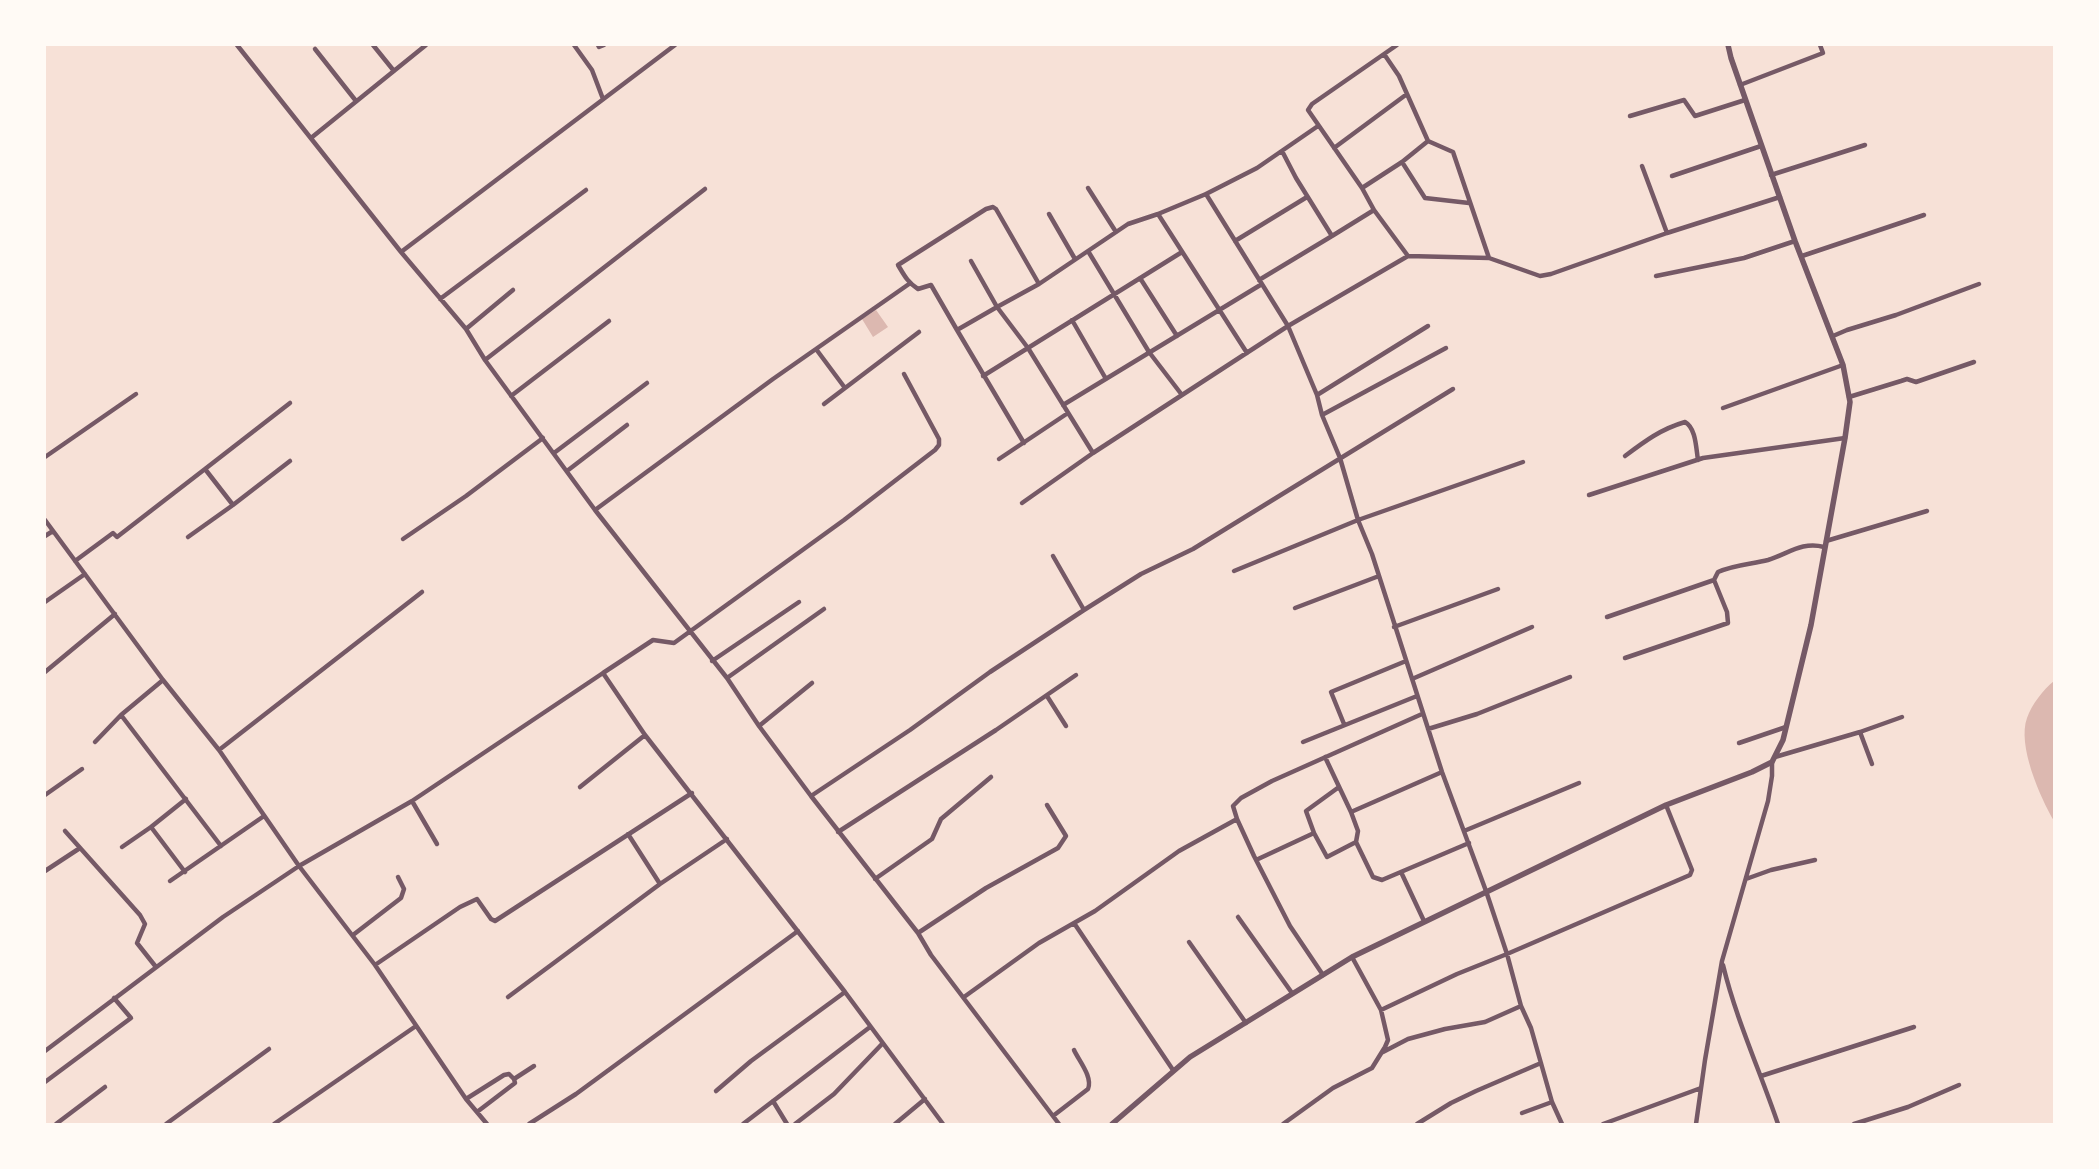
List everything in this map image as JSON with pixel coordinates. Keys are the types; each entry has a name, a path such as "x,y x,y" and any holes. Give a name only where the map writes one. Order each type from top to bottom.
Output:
{"street":[{"path":"237,45 401,252 466,329 485,360 595,510 727,678 759,726 811,796 918,934 931,956 1059,1124"},
{"path":"373,45 394,71"},
{"path":"311,138 426,45"},
{"path":"574,45 592,70 603,99"},
{"path":"598,45 599,47 604,45"},
{"path":"401,252 675,45"},
{"path":"1397,45 1309,107 1309,113 1362,188 1374,210 1408,256"},
{"path":"1696,1124 1722,961 1768,801 1774,759 1783,740 1811,625 1846,438 1849,397 1843,365 1771,176 1728,45"},
{"path":"1740,85 1823,53 1820,45"},
{"path":"315,49 356,101"},
{"path":"1384,54 1396,71 1428,141 1452,152 1489,258"},
{"path":"1334,148 1407,94"},
{"path":"1630,116 1684,100 1695,116 1745,100"},
{"path":"958,330 1039,284 1128,224 1206,194 1257,168 1318,126"},
{"path":"1362,188 1402,162 1428,141"},
{"path":"1771,176 1865,145"},
{"path":"1672,176 1761,146"},
{"path":"1282,151 1307,197 1332,236"},
{"path":"1402,162 1425,198 1469,203"},
{"path":"1642,166 1667,233"},
{"path":"1088,188 1116,232"},
{"path":"485,360 705,189"},
{"path":"440,298 586,190"},
{"path":"1206,194 1288,326 1317,395 1322,415 1340,458 1358,520 1379,576 1422,714 1507,954 1521,1006 1531,1028 1552,1102 1562,1124"},
{"path":"1235,241 1307,197"},
{"path":"1022,503 1093,453 1288,326 1408,256 1489,258 1540,276 1551,274 1667,233 1780,197"},
{"path":"1024,443 931,285 918,289 909,284 898,265 986,209 993,207 1039,284"},
{"path":"1063,405 1148,352 1219,312 1260,282 1374,210"},
{"path":"1049,214 1076,259"},
{"path":"1158,214 1247,353"},
{"path":"1802,256 1924,215"},
{"path":"1656,276 1750,256 1795,241"},
{"path":"1088,250 1148,352 1182,395"},
{"path":"983,376 1182,252"},
{"path":"971,261 997,307 1028,348 1093,453"},
{"path":"1140,278 1177,336"},
{"path":"595,510 816,349 909,284"},
{"path":"1833,336 1978,284"},
{"path":"466,329 513,290"},
{"path":"511,396 609,320"},
{"path":"1072,320 1106,379"},
{"path":"1317,395 1428,326"},
{"path":"824,404 919,332"},
{"path":"1322,415 1446,348"},
{"path":"816,349 845,388"},
{"path":"1849,397 1907,379 1916,382 1974,362"},
{"path":"1723,408 1843,365"},
{"path":"45,1051 223,917 299,866 412,800 653,640 671,644 844,520 935,450 939,445 939,439 904,374"},
{"path":"554,453 647,383"},
{"path":"811,796 910,730 1005,662 1084,610 1141,574 1193,550 1453,390"},
{"path":"45,457 136,394"},
{"path":"76,561 113,534 117,537 290,403"},
{"path":"999,459 1068,413"},
{"path":"1626,456 1665,428 1685,422 1689,424 1693,434 1698,460"},
{"path":"567,471 627,425"},
{"path":"403,539 466,496 543,438"},
{"path":"1590,495 1698,460 1846,438"},
{"path":"188,537 290,461"},
{"path":"1234,571 1358,520 1523,462"},
{"path":"205,469 233,505"},
{"path":"1607,617 1714,580 1716,575 1722,570 1770,559 1784,552 1825,544 1927,511"},
{"path":"45,520 163,680 219,750 299,866 375,965 466,1099 487,1124"},
{"path":"45,536 53,530"},
{"path":"1053,556 1084,610"},
{"path":"45,602 85,574"},
{"path":"1295,608 1379,576"},
{"path":"1625,658 1728,623 1727,612 1714,580"},
{"path":"1394,627 1498,589"},
{"path":"219,750 422,592"},
{"path":"712,661 799,602"},
{"path":"727,678 824,608"},
{"path":"45,672 115,614"},
{"path":"1412,679 1532,627"},
{"path":"1344,724 1331,692 1406,661"},
{"path":"603,674 645,735 798,930 943,1124"},
{"path":"838,832 1047,696 1076,675"},
{"path":"1428,729 1476,714 1570,678"},
{"path":"95,742 121,715 163,680"},
{"path":"759,726 812,683"},
{"path":"1047,696 1066,726"},
{"path":"1303,742 1417,696"},
{"path":"1323,975 1290,926 1256,860 1233,806 1241,798 1272,780 1422,714"},
{"path":"121,715 221,846"},
{"path":"1112,1124 1190,1057 1352,957 1666,805 1752,772 1774,759 1902,717"},
{"path":"1739,744 1786,727"},
{"path":"1860,732 1872,764"},
{"path":"580,787 645,735"},
{"path":"1325,757 1351,812 1358,831 1356,842 1373,878 1382,880 1469,844"},
{"path":"45,796 82,769"},
{"path":"1351,812 1442,772"},
{"path":"875,879 932,839 942,819 991,778"},
{"path":"1464,831 1579,783"},
{"path":"1339,787 1306,811 1314,833 1327,857 1356,842"},
{"path":"375,965 460,907 477,899 492,921 495,921 692,793"},
{"path":"122,847 186,799"},
{"path":"412,800 437,844"},
{"path":"918,934 986,888 1058,848 1066,836 1047,805"},
{"path":"1381,1010 1438,982 1690,875 1692,870 1666,805"},
{"path":"170,882 264,816"},
{"path":"964,997 1039,943 1095,911 1179,852 1237,819"},
{"path":"151,827 185,872"},
{"path":"65,831 143,920 145,924 138,943 156,967"},
{"path":"1256,860 1314,833"},
{"path":"628,834 660,884"},
{"path":"508,997 660,884 727,839"},
{"path":"45,871 80,848"},
{"path":"1746,879 1771,870 1815,860"},
{"path":"1401,872 1424,921"},
{"path":"353,935 401,898 404,889 398,877"},
{"path":"1238,917 1292,993"},
{"path":"1074,923 1173,1070"},
{"path":"529,1124 576,1094 798,930"},
{"path":"1188,942 1246,1023"},
{"path":"1284,1124 1333,1088 1372,1068 1388,1040 1381,1010 1352,957"},
{"path":"1722,961 1731,996 1778,1124"},
{"path":"716,1091 751,1061 845,992"},
{"path":"45,1082 131,1018 114,998"},
{"path":"1382,1053 1408,1040 1445,1029 1485,1022 1521,1006"},
{"path":"274,1124 416,1026"},
{"path":"743,1124 870,1027"},
{"path":"1761,1076 1914,1027"},
{"path":"795,1124 834,1094 882,1044"},
{"path":"166,1124 269,1049"},
{"path":"1053,1116 1088,1089 1090,1084 1074,1050"},
{"path":"1417,1124 1476,1091 1541,1063"},
{"path":"514,1078 534,1066"},
{"path":"466,1099 504,1075 509,1074 514,1078 515,1084 477,1112"},
{"path":"1854,1124 1908,1107 1959,1085"},
{"path":"56,1124 105,1087"},
{"path":"1603,1124 1701,1088"},
{"path":"895,1124 925,1099"},
{"path":"773,1102 787,1124"},
{"path":"1522,1112 1552,1102"}],"shaded area":[{"path":"876,310 888,327 873,337 862,319"},
{"path":"2054,681 2054,821 2042,799 2027,756 2025,729 2027,718 2035,703"}]}
